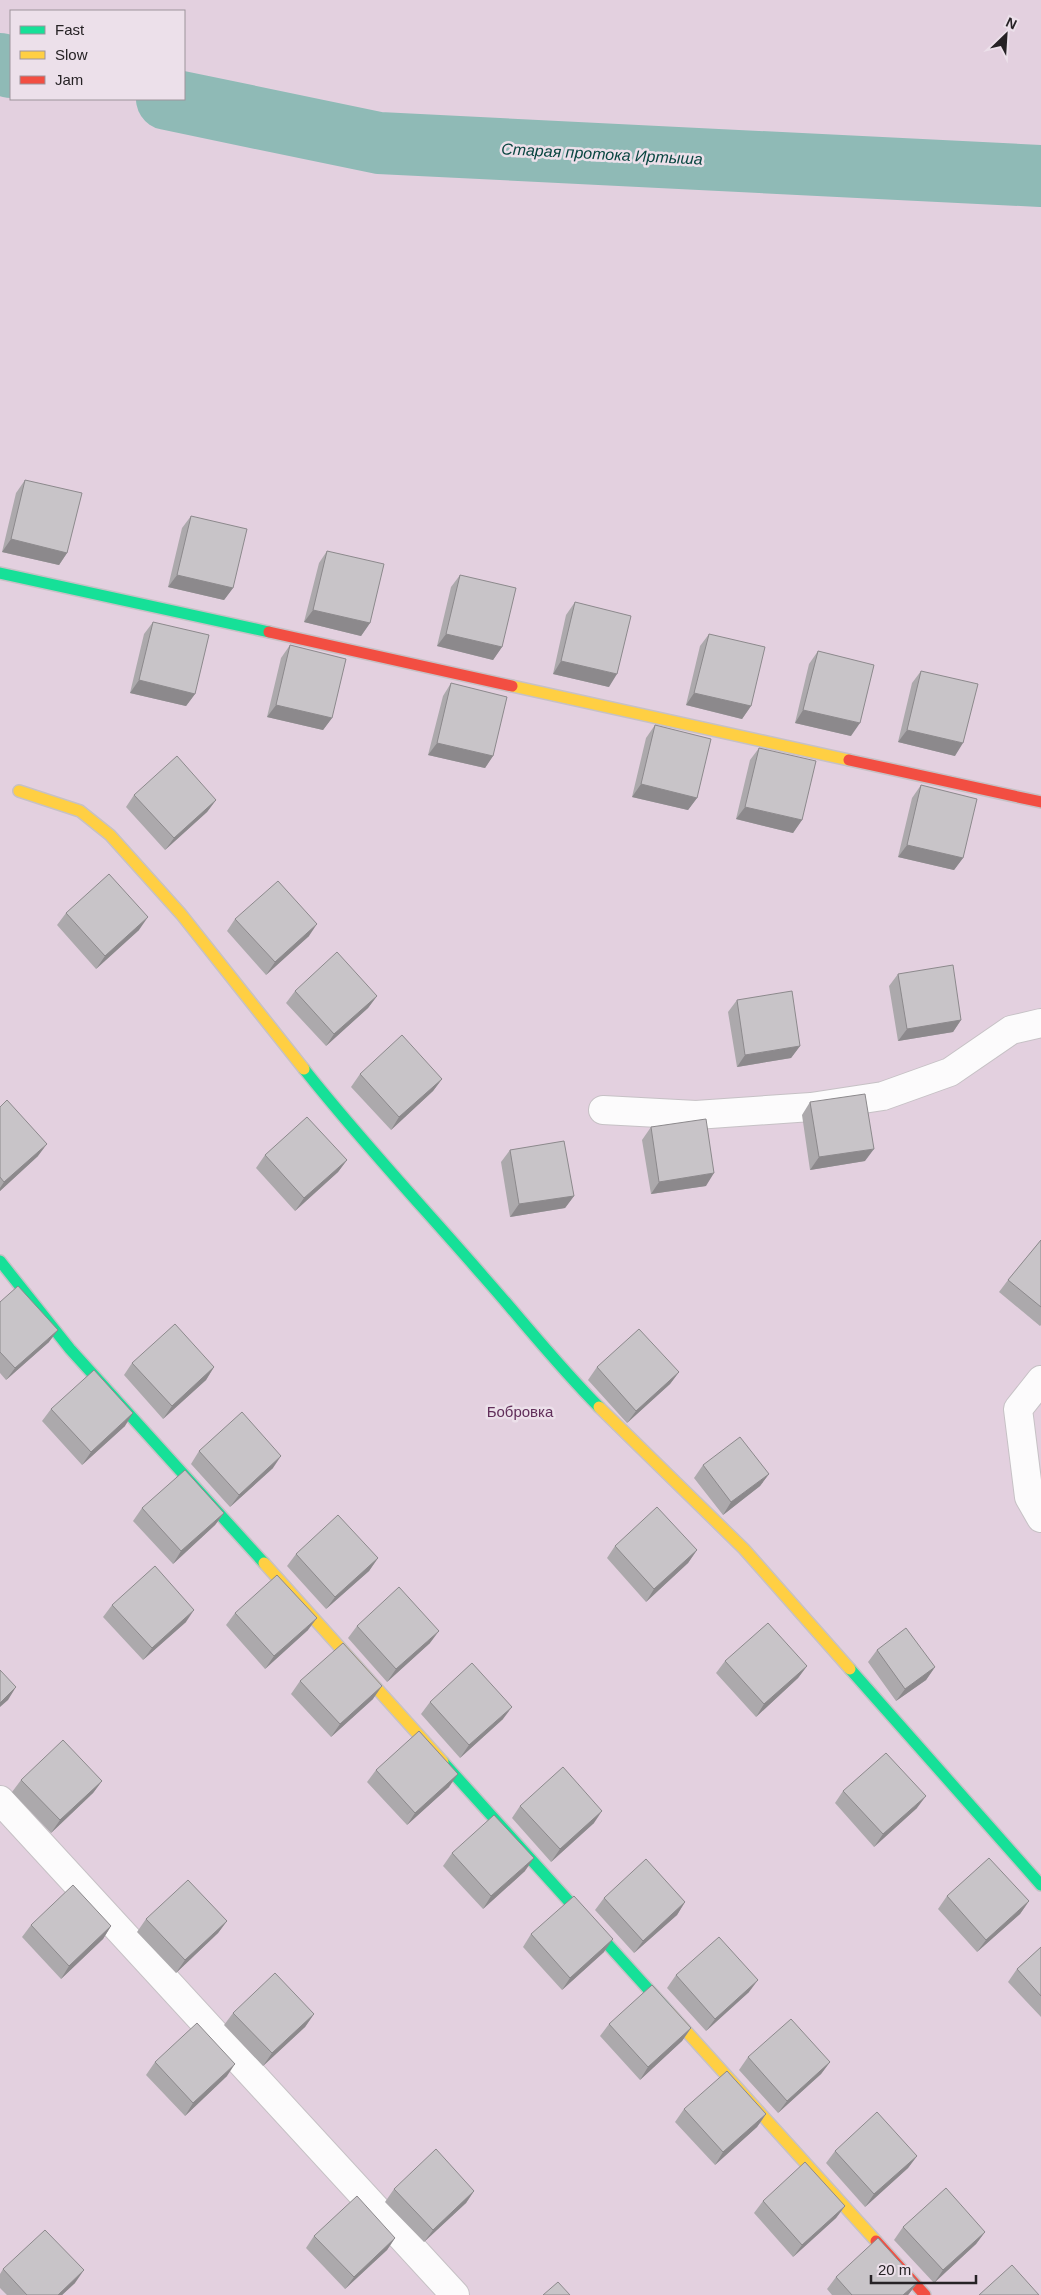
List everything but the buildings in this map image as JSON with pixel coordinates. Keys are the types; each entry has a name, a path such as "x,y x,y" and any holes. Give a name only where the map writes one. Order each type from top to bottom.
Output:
{"street":[{"path":"0,573 1041,802"},
{"path":"19,791 80,811 110,835 187,921 348,1123 478,1269 563,1371 744,1549 1041,1885"},
{"path":"603,1110 696,1115 811,1107 883,1096 950,1072 1011,1030 1041,1023"},
{"path":"0,1261 76,1356 925,2295"},
{"path":"1041,1380 1018,1409 1029,1497 1041,1518"},
{"path":"0,1800 455,2295"}],"green space":[{"name":"Бобровка","path":"0,0 1041,0 1041,2295 0,2295"}],"waterway":[{"name":"Старая протока Иртыша","path":"0,64 10,67"},
{"name":"Старая протока Иртыша","path":"172,100 379,143 1041,176"}],"traffic: fast":[{"path":"0,573 269,632"},
{"path":"304,1069 370,1148 599,1407"},
{"path":"0,1261 70,1349 264,1563"},
{"path":"850,1669 1041,1885"},
{"path":"443,1762 668,2011"}],"traffic: slow":[{"path":"512,686 849,760"},
{"path":"19,791 80,811 110,835 181,914 304,1069"},
{"path":"599,1407 744,1549 850,1669"},
{"path":"264,1563 443,1762"},
{"path":"668,2011 876,2241"}],"traffic: jam":[{"path":"269,632 512,686"},
{"path":"849,760 1041,802"},
{"path":"876,2241 925,2295"}]}
